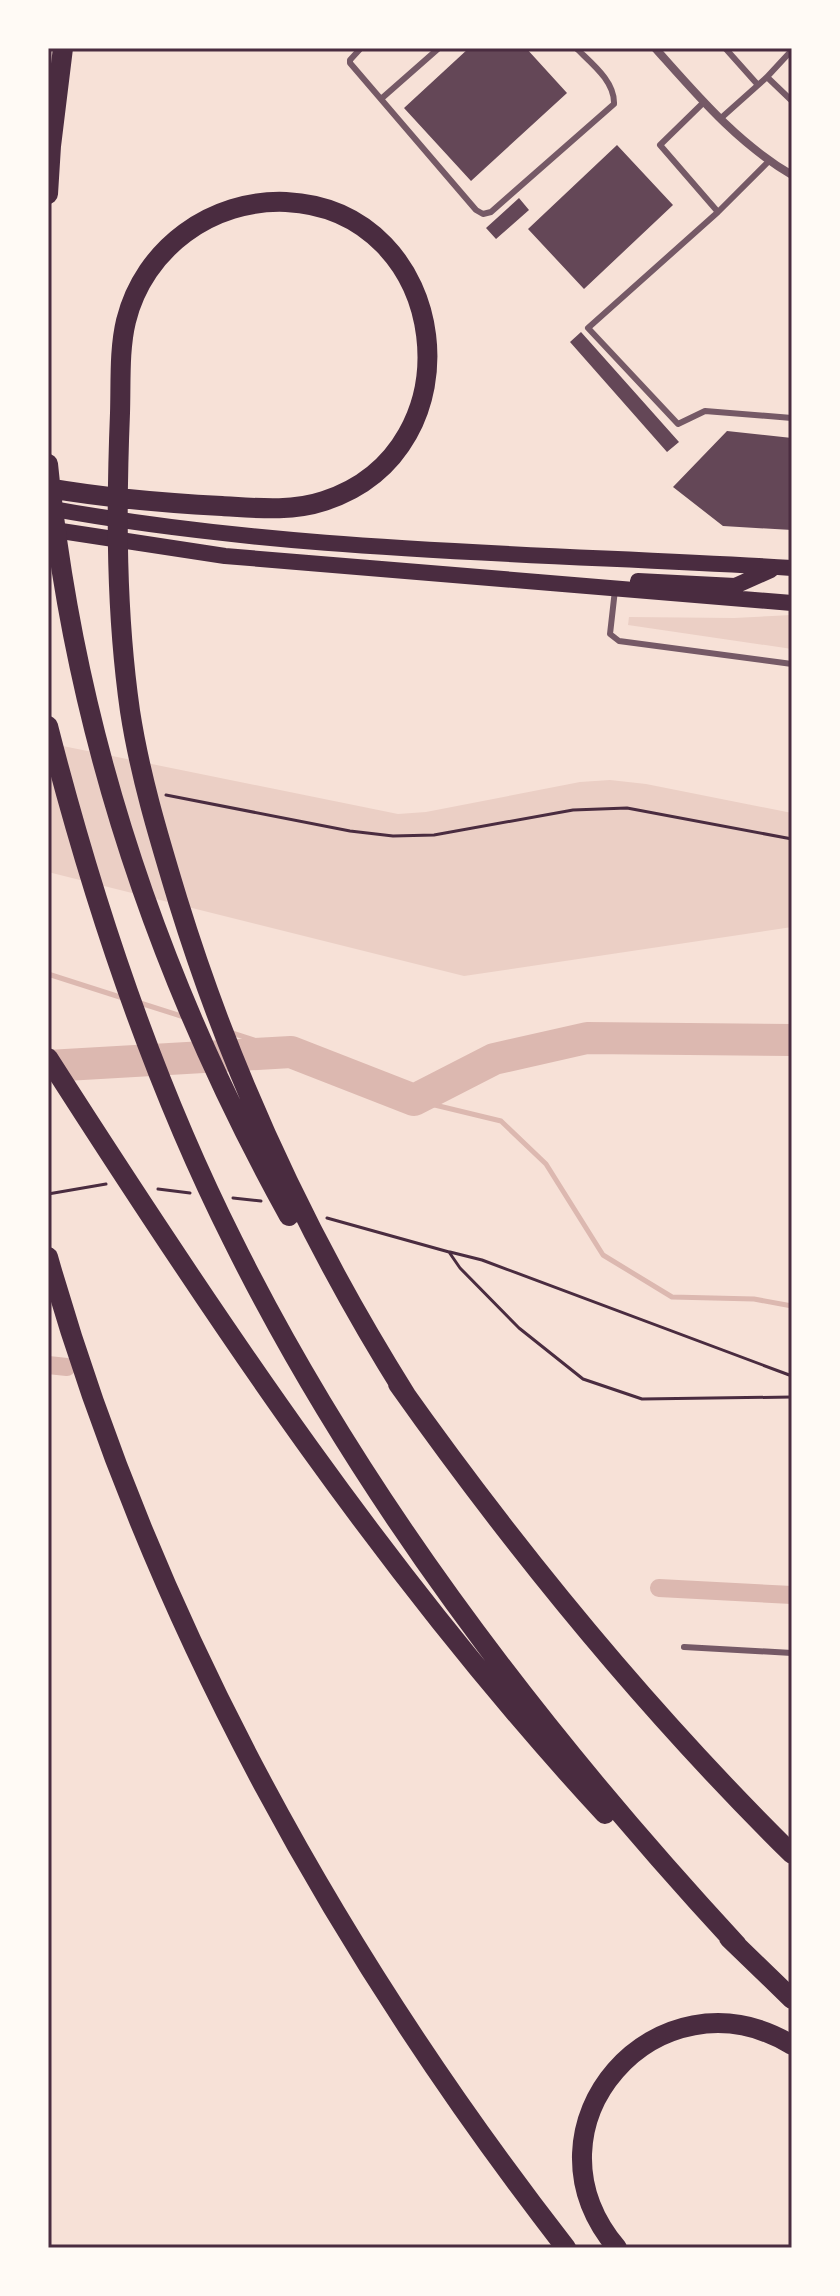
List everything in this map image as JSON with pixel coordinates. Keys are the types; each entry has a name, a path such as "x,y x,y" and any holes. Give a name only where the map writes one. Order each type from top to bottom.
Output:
{"highway":[{"path":"48,194 63,48"},
{"path":"48,488 136,500 285,508 324,501 360,484 376,472 403,441 421,405 426,385 427,326 414,288 404,270 365,230 339,215 298,203 244,205 224,211 188,230 149,269 128,315 122,347 117,474 120,581 124,662 142,776 163,852 221,1030 319,1257"},
{"path":"48,464 60,572 95,737 128,851 177,986 210,1063 259,1162 406,1395 481,1499 603,1652 713,1774 792,1854"},
{"path":"48,726 73,822 119,966 172,1105 232,1239 268,1310 329,1414 460,1608 606,1796 670,1873 737,1945"},
{"path":"48,1058 154,1223 312,1454 454,1640 625,1836 792,1999"},
{"path":"48,1257 93,1395 143,1529 225,1712 314,1878 399,2015 448,2088 566,2248"},
{"path":"617,2248 591,2208 581,2161 589,2115 612,2072 622,2060 646,2043 690,2026 720,2023 749,2026 792,2045"}],"main road":[{"path":"48,508 141,525 324,543 784,568"},
{"path":"48,529 225,556 792,603"},
{"path":"615,590 633,581 735,586 784,568"}],"street":[{"path":"655,48 720,119 769,161 792,175"}],"lane":[{"path":"361,48 350,63 476,210 483,214 491,212 614,104 611,88 597,68 576,48"},
{"path":"381,99 439,48"},
{"path":"725,48 758,85"},
{"path":"720,119 792,50"},
{"path":"767,77 792,101"},
{"path":"704,102 660,145 718,212"},
{"path":"769,161 718,212 588,328 678,424 705,411 792,418"},
{"path":"615,590 610,634 619,641 792,664"},
{"path":"684,1647 792,1653"}],"path":[{"path":"154,792 350,831 393,836 434,835 573,810 627,808 792,839"},
{"path":"48,1194 100,1183 115,1185"},
{"path":"146,1188 193,1193"},
{"path":"224,1197 271,1202"},
{"path":"315,1214 482,1260 792,1376"},
{"path":"449,1252 519,1328 583,1379 642,1399 792,1397"}],"shaded area":[{"path":"792,615 792,649 628,625 629,617"},
{"path":"48,743 398,814 426,812 580,782 610,780 646,784 792,813 792,927 464,976 48,872"}],"building":[{"path":"469,48 526,48 567,93 471,181 404,108"},
{"path":"617,145 673,205 584,289 528,229"},
{"path":"519,198 529,210 496,239 486,228"},
{"path":"581,332 679,442 667,452 570,342"},
{"path":"727,431 792,438 792,530 723,526 673,487"}],"waterway":[{"path":"48,974 123,998"},
{"path":"137,1002 184,1017"},
{"path":"232,1033 291,1052"},
{"path":"48,1066 291,1052 414,1100 494,1059 587,1038 792,1040"},
{"path":"414,1100 501,1121 546,1164 603,1255 672,1297 754,1299 792,1306"},
{"path":"48,1365 67,1367"},
{"path":"659,1588 792,1595"}]}
